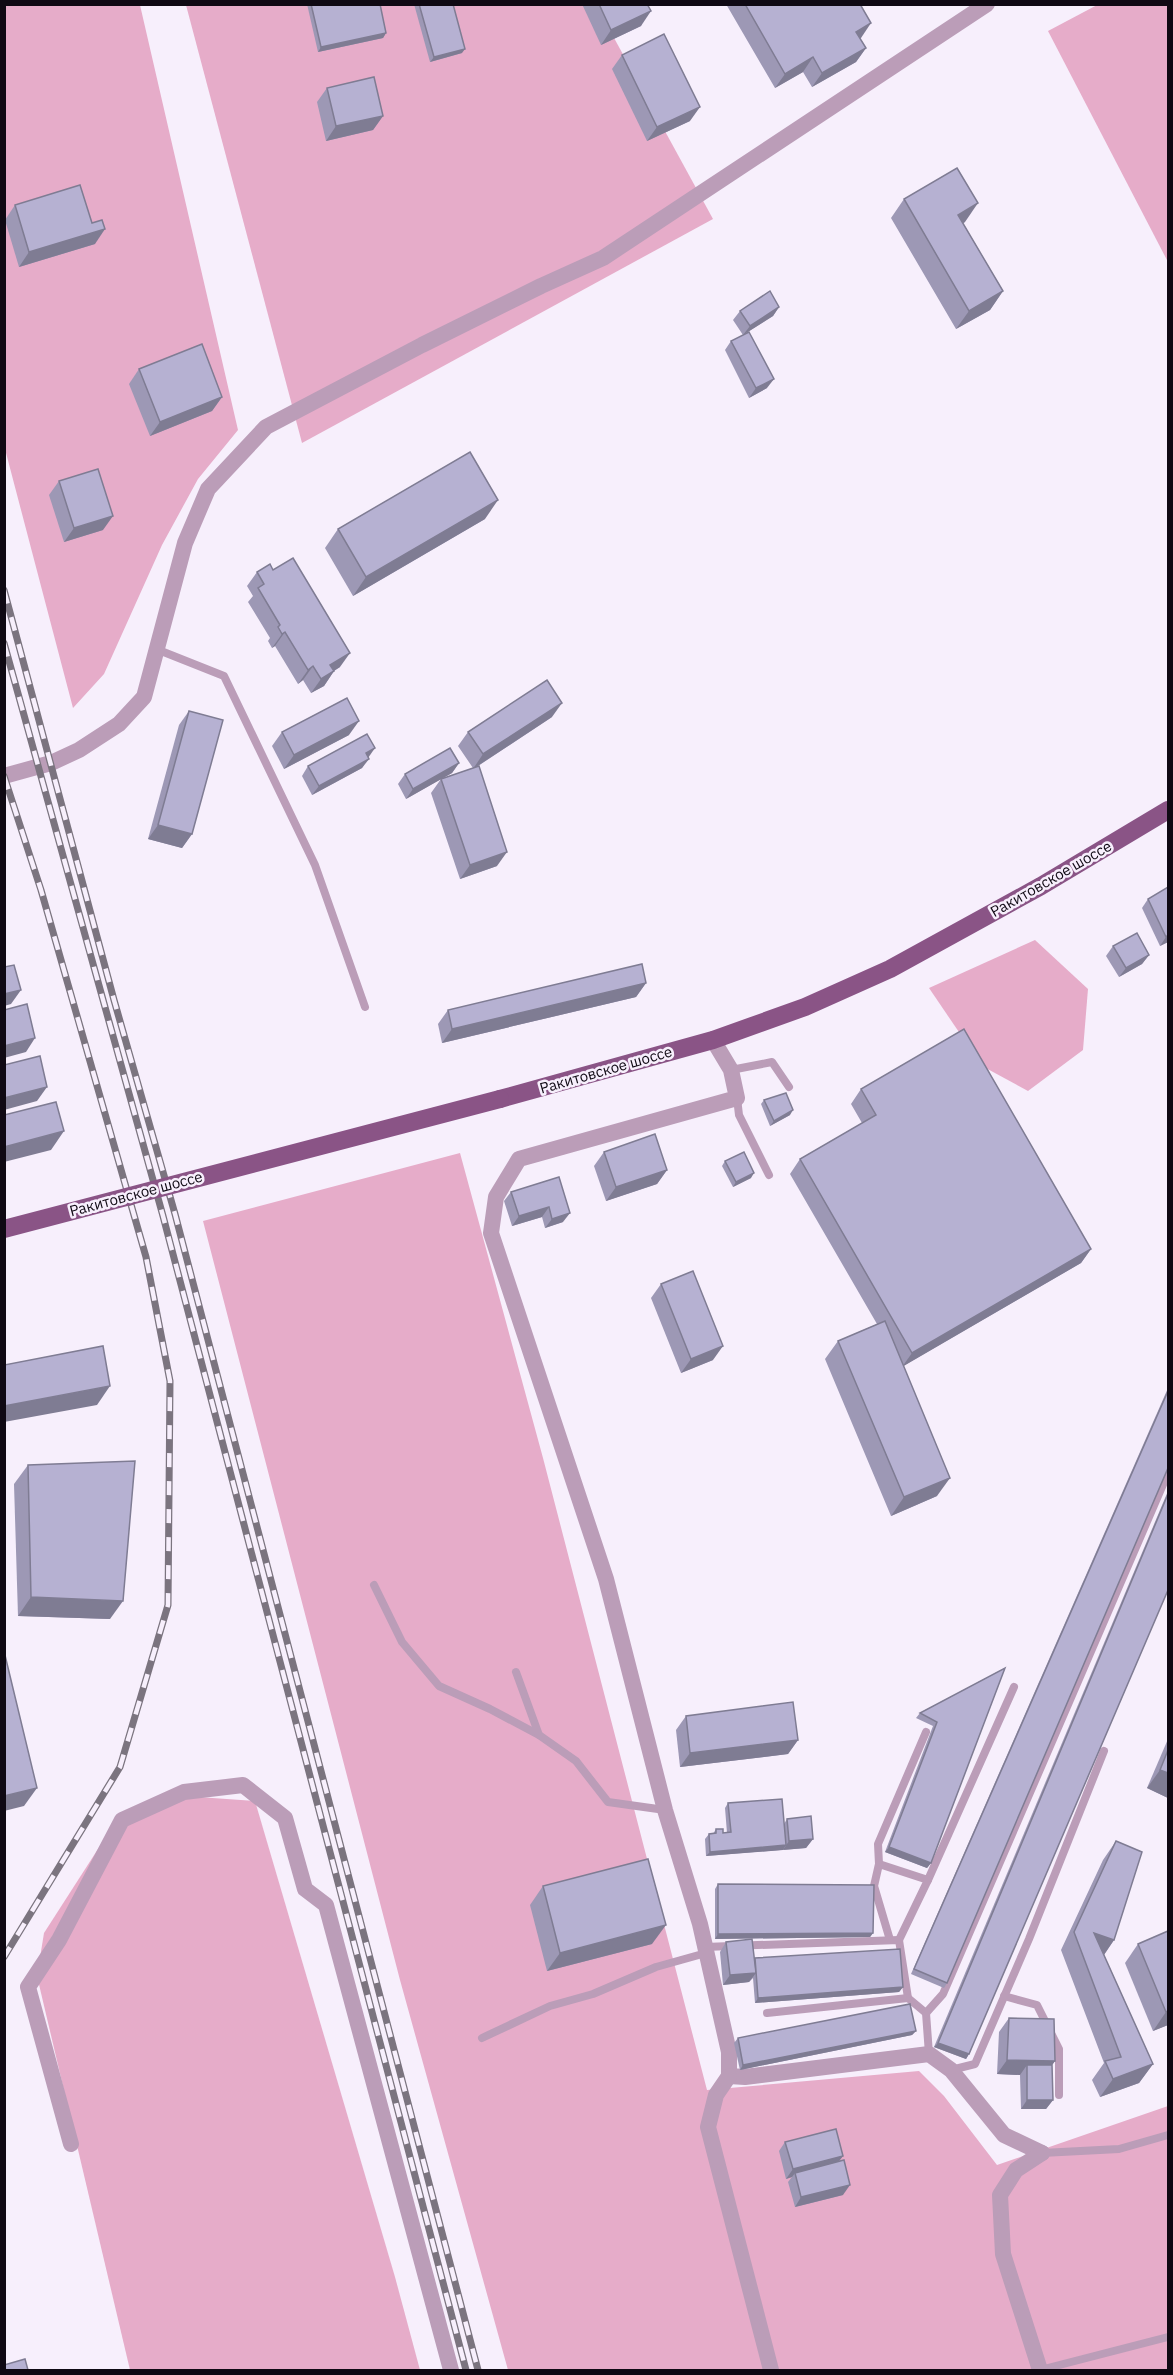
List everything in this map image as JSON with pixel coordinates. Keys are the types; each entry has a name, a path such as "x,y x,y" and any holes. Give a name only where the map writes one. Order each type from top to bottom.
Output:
{"main road":[{"name":"Ракитовское шоссе","path":"4,1229 500,1100 713,1040 805,1007 890,969 1041,886 1168,810"}],"street":[{"path":"4,776 51,763 79,750 119,724 144,697 185,543 208,489 266,427 452,330 603,258 987,4"},
{"path":"713,1040 731,1070 736,1098 519,1159 496,1197 491,1233 606,1579 665,1810 706,1950 729,2052 729,2076 716,2095 708,2127 771,2370"},
{"path":"71,2144 28,1987 59,1940 122,1820 184,1792 243,1785 285,1818 305,1889 326,1905 451,2370"},
{"path":"729,2076 745,2077 929,2054 951,2070 1004,2135 1042,2153"},
{"path":"1040,2370 1002,2254 1000,2195 1017,2170 1042,2153"}],"lane":[{"path":"156,649 224,676 315,865 365,1007"},
{"path":"731,1070 772,1062 789,1087"},
{"path":"736,1098 740,1115 769,1175"},
{"path":"929,2054 926,2013 943,1994 1168,1473"},
{"path":"374,1585 402,1642 440,1686 538,1734 576,1761 608,1802 665,1810"},
{"path":"516,1672 538,1734"},
{"path":"894,1940 928,1880 1014,1687"},
{"path":"926,1732 878,1844 879,1864 874,1886 894,1940 908,1998 926,2013"},
{"path":"951,2070 975,2064 1029,1939 1104,1751"},
{"path":"879,1864 928,1880"},
{"path":"862,1886 874,1886"},
{"path":"482,2038 550,2006 593,1994 656,1967 706,1950 894,1940"},
{"path":"1004,1996 1037,2005 1059,2049 1059,2095"},
{"path":"767,2013 908,1998"},
{"path":"1042,2153 1119,2149 1168,2135"},
{"path":"1040,2370 1168,2337"}],"shaded area":[{"path":"1099,4 1168,5 1168,262 1048,31"},
{"path":"4,5 140,5 238,430 198,479 162,545 104,674 73,708 5,449"},
{"path":"186,5 596,5 713,219 302,443"},
{"path":"1035,940 1088,989 1083,1050 1028,1091 982,1066 929,988"},
{"path":"460,1153 543,1458 707,2090 919,2071 944,2096 997,2165 1168,2106 1168,2370 508,2370 400,1980 203,1221"},
{"path":"184,1796 255,1801 395,2277 420,2370 130,2370 37,1976 44,1933 107,1835"}],"building":[{"path":"311,4 380,4 386,33 321,47"},
{"path":"419,4 453,4 465,49 434,57"},
{"path":"599,4 647,4 651,11 611,30"},
{"path":"745,4 860,4 871,23 856,32 866,48 822,73 813,57 785,74"},
{"path":"664,34 700,107 657,127 622,55"},
{"path":"374,77 383,116 336,126 327,88"},
{"path":"957,168 978,203 958,215 1003,291 969,311 904,199"},
{"path":"80,185 92,223 102,220 105,229 29,252 15,205"},
{"path":"770,291 779,307 750,326 740,311"},
{"path":"749,332 774,379 756,388 731,341"},
{"path":"202,344 222,397 160,422 139,369"},
{"path":"470,452 498,500 366,577 338,529"},
{"path":"98,469 113,516 74,528 59,481"},
{"path":"293,558 350,653 330,665 334,671 321,679 313,666 308,670 285,632 282,634 278,627 280,625 258,588 264,584 257,572 270,564 273,570"},
{"path":"547,680 562,703 483,754 468,732"},
{"path":"347,698 359,721 294,755 282,732"},
{"path":"189,711 223,720 192,834 158,825"},
{"path":"367,734 375,748 366,753 369,759 319,786 308,766"},
{"path":"450,748 459,763 413,789 405,774"},
{"path":"479,766 507,852 470,865 441,779"},
{"path":"1168,887 1168,935 1166,937 1148,899"},
{"path":"1137,933 1149,955 1126,968 1113,946"},
{"path":"642,964 646,983 452,1029 448,1010"},
{"path":"14,965 21,990 4,994 4,967"},
{"path":"27,1004 35,1038 4,1046 4,1010"},
{"path":"964,1029 1091,1249 912,1353 800,1159 876,1115 861,1089"},
{"path":"40,1056 47,1087 4,1098 4,1065"},
{"path":"786,1093 793,1110 774,1121 764,1100"},
{"path":"56,1102 64,1131 4,1147 4,1115"},
{"path":"655,1134 667,1170 616,1187 604,1152"},
{"path":"744,1152 754,1173 736,1182 725,1161"},
{"path":"559,1177 570,1213 552,1219 549,1207 519,1216 511,1192"},
{"path":"693,1271 723,1346 691,1359 661,1284"},
{"path":"885,1321 950,1478 904,1497 838,1341"},
{"path":"103,1346 110,1386 4,1406 4,1365"},
{"path":"1168,1391 1168,1468 947,1983 914,1969"},
{"path":"135,1461 123,1601 31,1597 28,1465"},
{"path":"1168,1494 1168,1590 969,2054 938,2043"},
{"path":"4,1651 37,1788 4,1796"},
{"path":"1005,1668 931,1863 889,1847 937,1722 920,1713"},
{"path":"793,1702 798,1740 690,1753 686,1716"},
{"path":"1168,1750 1168,1773 1160,1770"},
{"path":"782,1799 786,1845 710,1852 709,1834 716,1833 716,1829 723,1829 723,1833 731,1832 728,1803"},
{"path":"811,1816 813,1839 789,1841 787,1819"},
{"path":"1116,1841 1142,1852 1114,1940 1094,1933 1153,2064 1113,2079 1105,2061 1121,2057 1074,1932"},
{"path":"648,1859 666,1925 560,1953 543,1886"},
{"path":"718,1884 874,1885 873,1933 718,1934"},
{"path":"1168,1931 1168,2011 1166,2012 1138,1944"},
{"path":"752,1939 756,1973 730,1975 726,1942"},
{"path":"900,1949 903,1987 758,1998 755,1958"},
{"path":"910,2004 916,2031 743,2065 738,2038"},
{"path":"1009,2018 1054,2019 1055,2061 1007,2060"},
{"path":"1027,2065 1052,2065 1053,2100 1027,2100"},
{"path":"836,2129 843,2156 793,2169 785,2142"},
{"path":"844,2160 850,2185 801,2197 795,2173"},
{"path":"25,2359 28,2370 4,2370 4,2365"}],"railway":[{"path":"4,590 114,1000 175,1214 478,2370"},
{"path":"4,643 163,1216 466,2370"},
{"path":"4,776 41,890 146,1257 170,1381 168,1605 120,1767 4,1957"}]}
